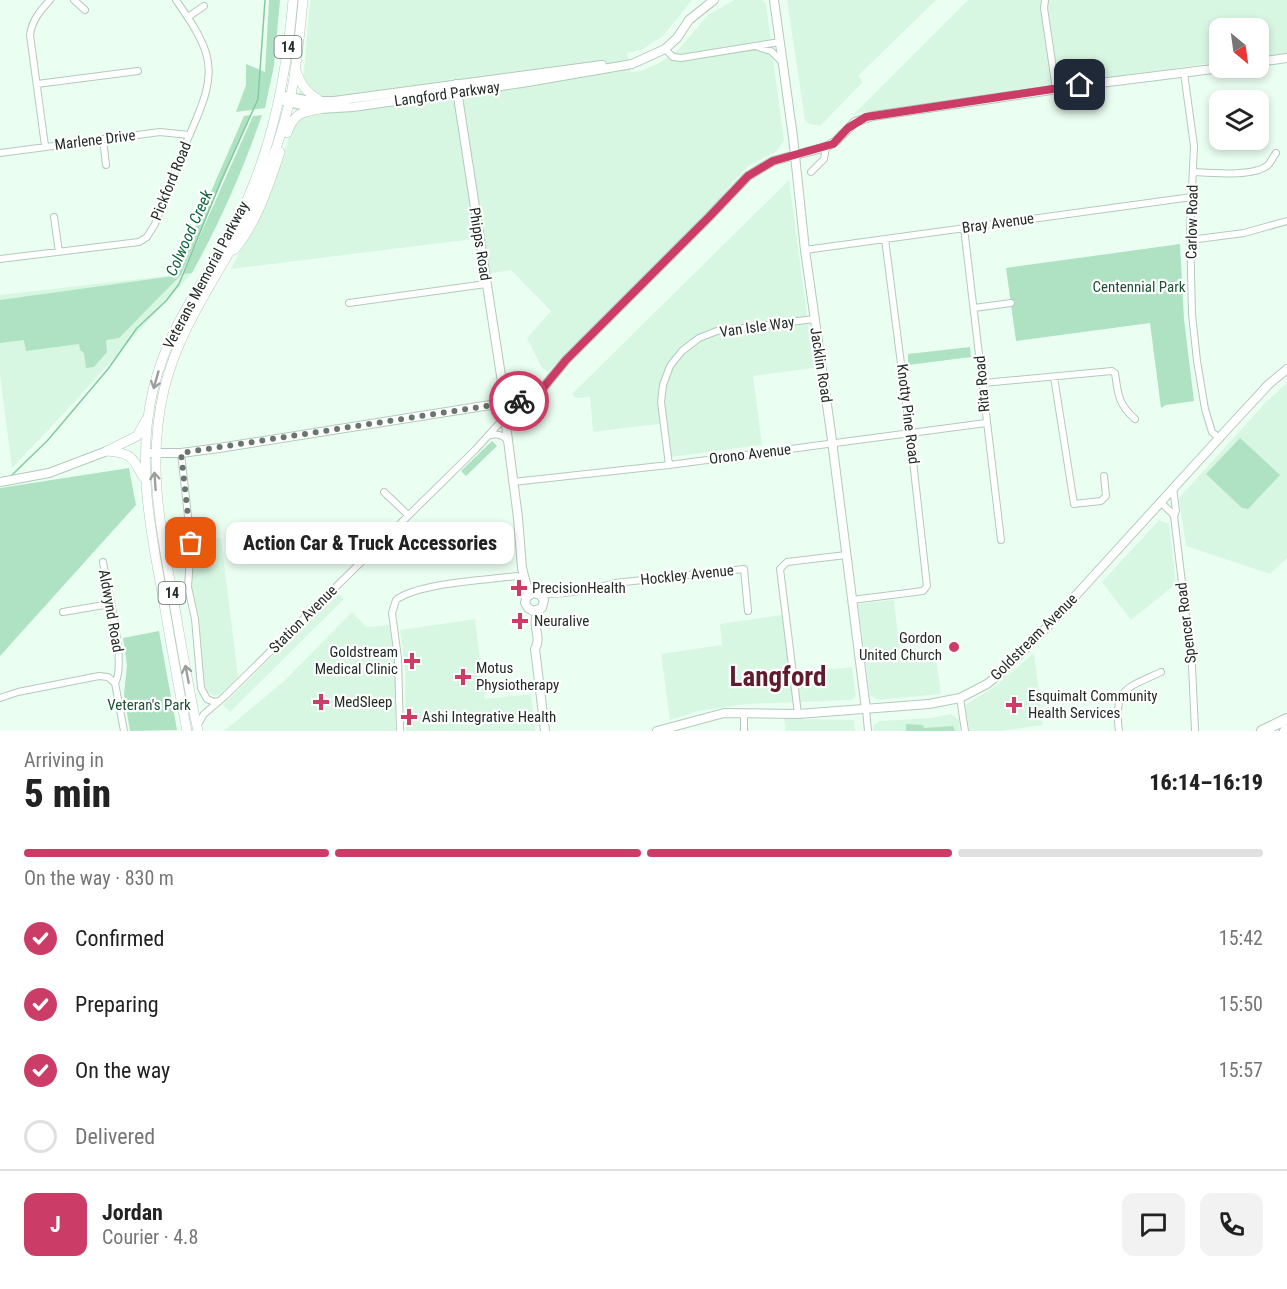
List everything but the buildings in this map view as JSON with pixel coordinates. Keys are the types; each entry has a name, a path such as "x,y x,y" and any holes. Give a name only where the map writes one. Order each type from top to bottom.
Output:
{"highway":[{"path":"1262,731 1287,719"}],"main road":[{"name":"Veterans Memorial Parkway","path":"197,728 159,516 150,453 148,412 161,360 171,336 239,216 260,167 280,98 287,60 292,0"},
{"name":"Veterans Memorial Parkway","path":"187,731 152,538 144,480 160,408 175,355 188,324 255,201 282,129 296,68 303,0"},
{"path":"221,266 243,240 259,208 292,120 297,114 320,105 303,87 296,68"},
{"path":"107,451 137,436 148,412"},
{"path":"107,451 131,456 144,480"},
{"path":"175,664 175,694 182,731"}],"street":[{"path":"45,146 30,34 31,24 50,0"},
{"path":"74,0 85,10"},
{"name":"Pickford Road","path":"0,260 139,242 147,237 155,224 203,104 208,70 206,54 188,17 176,0"},
{"name":"Langford Parkway","path":"280,98 320,105 352,107 456,89 596,71 632,64 665,49 696,12 714,0"},
{"name":"Jacklin Road","path":"774,0 868,731"},
{"path":"1045,0 1044,8 1056,89"},
{"path":"188,17 204,6"},
{"path":"665,49 674,57 681,58 780,42"},
{"path":"758,47 771,51 783,63"},
{"path":"1269,60 1287,58"},
{"path":"506,429 516,411 547,384 566,360 709,217 742,180 758,168 773,161 826,147 836,141 855,122 866,117 1209,70"},
{"path":"37,84 138,71"},
{"name":"Carlow Road","path":"1184,73 1194,146 1190,240 1192,314 1197,361 1207,415 1212,432 1218,438"},
{"name":"Phipps Road","path":"456,89 504,403 522,572"},
{"name":"Marlene Drive","path":"0,153 160,132 189,135"},
{"path":"103,139 106,165"},
{"path":"812,172 824,159 826,147"},
{"path":"1193,172 1251,171 1266,166 1276,153"},
{"name":"Bray Avenue","path":"805,250 1192,197"},
{"path":"54,217 59,252"},
{"path":"1190,240 1244,233 1287,221"},
{"name":"Rita Road","path":"963,228 1001,540"},
{"name":"Knotty Pine Road","path":"852,600 926,589 927,582 885,239"},
{"path":"349,303 486,284"},
{"path":"974,308 1011,303"},
{"name":"Van Isle Way","path":"669,465 661,402 663,385 670,366 682,351 699,338 717,332 814,319"},
{"name":"Goldstream Avenue","path":"657,731 716,715 798,714 929,704 960,698 987,684 1018,657 1218,438 1269,384 1287,369"},
{"path":"983,383 1112,371 1115,373 1118,398 1125,410 1135,419"},
{"path":"1054,377 1074,504 1101,501 1106,496 1104,476"},
{"path":"150,453 181,453 528,399"},
{"name":"Station Avenue","path":"197,728 204,714 220,701 505,417"},
{"name":"Orono Avenue","path":"513,482 669,465 986,423"},
{"path":"488,436 497,434 505,436 507,440"},
{"path":"0,482 41,475 107,451"},
{"path":"181,453 191,535 188,587 195,622 201,688 207,699 214,702 220,701"},
{"name":"Spencer Road","path":"1173,489 1192,674 1195,730"},
{"path":"384,492 408,515"},
{"path":"1160,502 1174,516"},
{"path":"798,714 780,569 787,562 846,555"},
{"name":"Aldwynd Road","path":"103,562 119,658 120,668 115,683 123,731"},
{"name":"Hockley Avenue","path":"538,594 555,595 615,583 744,569 748,611"},
{"path":"522,572 543,599 542,607 534,622 538,644 535,649"},
{"path":"522,572 528,597 525,601 531,618 532,645 535,649 545,731"},
{"path":"400,731 398,658 392,613 396,600 405,595 434,587 522,572"},
{"path":"528,597 538,594"},
{"path":"527,607 533,611 542,607 555,595"},
{"path":"63,612 110,604"},
{"path":"1119,731 1119,698 1126,689 1161,672"},
{"path":"0,698 18,692 99,676 108,677 115,683"},
{"path":"960,698 965,731"},
{"path":"744,713 744,731"}],"shaded area":[{"path":"310,0 692,0 663,36 643,49 627,53 631,72 641,71 659,63 678,50 708,15 734,0 762,0 766,4 784,141 777,151 747,167 709,213 547,372 542,368 527,338 551,311 511,270 479,275 473,239 231,269 262,209 287,145 304,73"},
{"path":"787,0 936,0 858,76 863,82 820,126 809,124 805,120"},
{"path":"968,0 1287,0 1287,53 1269,56 1269,18 1209,18 1209,63 854,114"},
{"path":"789,180 814,368 753,376 762,445 670,457 666,423 593,432 590,397 576,398 572,394"},
{"path":"192,273 12,468 0,376 0,295"},
{"path":"1287,383 1287,558 1270,574 1186,546 1179,498 1267,401"},
{"path":"1159,520 1169,524 1176,584 1131,620 1102,582"},
{"path":"221,538 238,677 222,694 214,696 207,691 202,677 199,624 189,585 194,541"},
{"path":"337,592 344,599 230,712 223,705"},
{"path":"894,600 901,663 936,658 941,694 878,700 870,695 858,604"},
{"path":"352,612 366,627 390,625 395,669 395,731 224,731 284,681"},
{"path":"788,614 796,673 852,667 856,696 852,700 747,704 698,711 670,720 661,654 722,645 720,624"},
{"path":"475,619 485,699 531,694 535,731 406,731 405,668 400,630"},
{"path":"1034,653 1043,725 1001,731 969,731 965,705 993,688"},
{"path":"951,714 959,720 960,731 873,731 874,725 880,721 931,718"},
{"path":"784,719 854,720 855,731 786,731"}],"green space":[{"path":"269,0 280,0 274,66 265,108 236,112 246,85 246,64 265,72"},
{"path":"251,115 181,275 119,338 106,340 107,352 94,367 86,368 84,353 80,350 79,344 26,351 24,340 0,343 0,300 174,276 244,116"},
{"path":"262,115 239,176 212,235 192,273 183,274 253,116"},
{"name":"Centennial Park","path":"1180,244 1184,319 1194,401 1166,405 1161,408 1150,323 1016,341 1006,268"},
{"path":"970,347 971,357 908,365 908,354"},
{"path":"1240,438 1280,475 1248,509 1242,508 1206,474"},
{"path":"492,441 497,446 466,476 461,471"},
{"path":"129,468 136,505 0,656 0,488"},
{"name":"Veteran's Park","path":"159,631 177,730 130,731 124,695 127,665 123,638"},
{"path":"906,724 923,725 924,728 953,726 955,731 906,731"}],"waterway":[{"name":"Colwood Creek","path":"11,476 48,440 108,369 137,328 166,301 179,284 221,181 258,99 265,0"}],"way so far":[{"path":"191,543 181,453 519,401"}],"place":[{"name":"Action Car & Truck Accessories","path":"191,543"},
{"name":"PrecisionHealth","path":"519,588"},
{"name":"Neuralive","path":"520,621"},
{"name":"Gordon United Church","path":"954,647"},
{"name":"Goldstream Medical Clinic","path":"412,661"},
{"name":"Motus Physiotherapy","path":"463,677"},
{"name":"MedSleep","path":"321,702"},
{"name":"Esquimalt Community Health Services","path":"1014,705"},
{"name":"Ashi Integrative Health","path":"409,717"}],"district":[{"name":"Langford","path":"778,677"}],"route":[{"path":"519,401 528,399 543,388 566,360 709,217 742,180 758,168 773,161 833,144 855,122 866,117 1080,85"}]}
